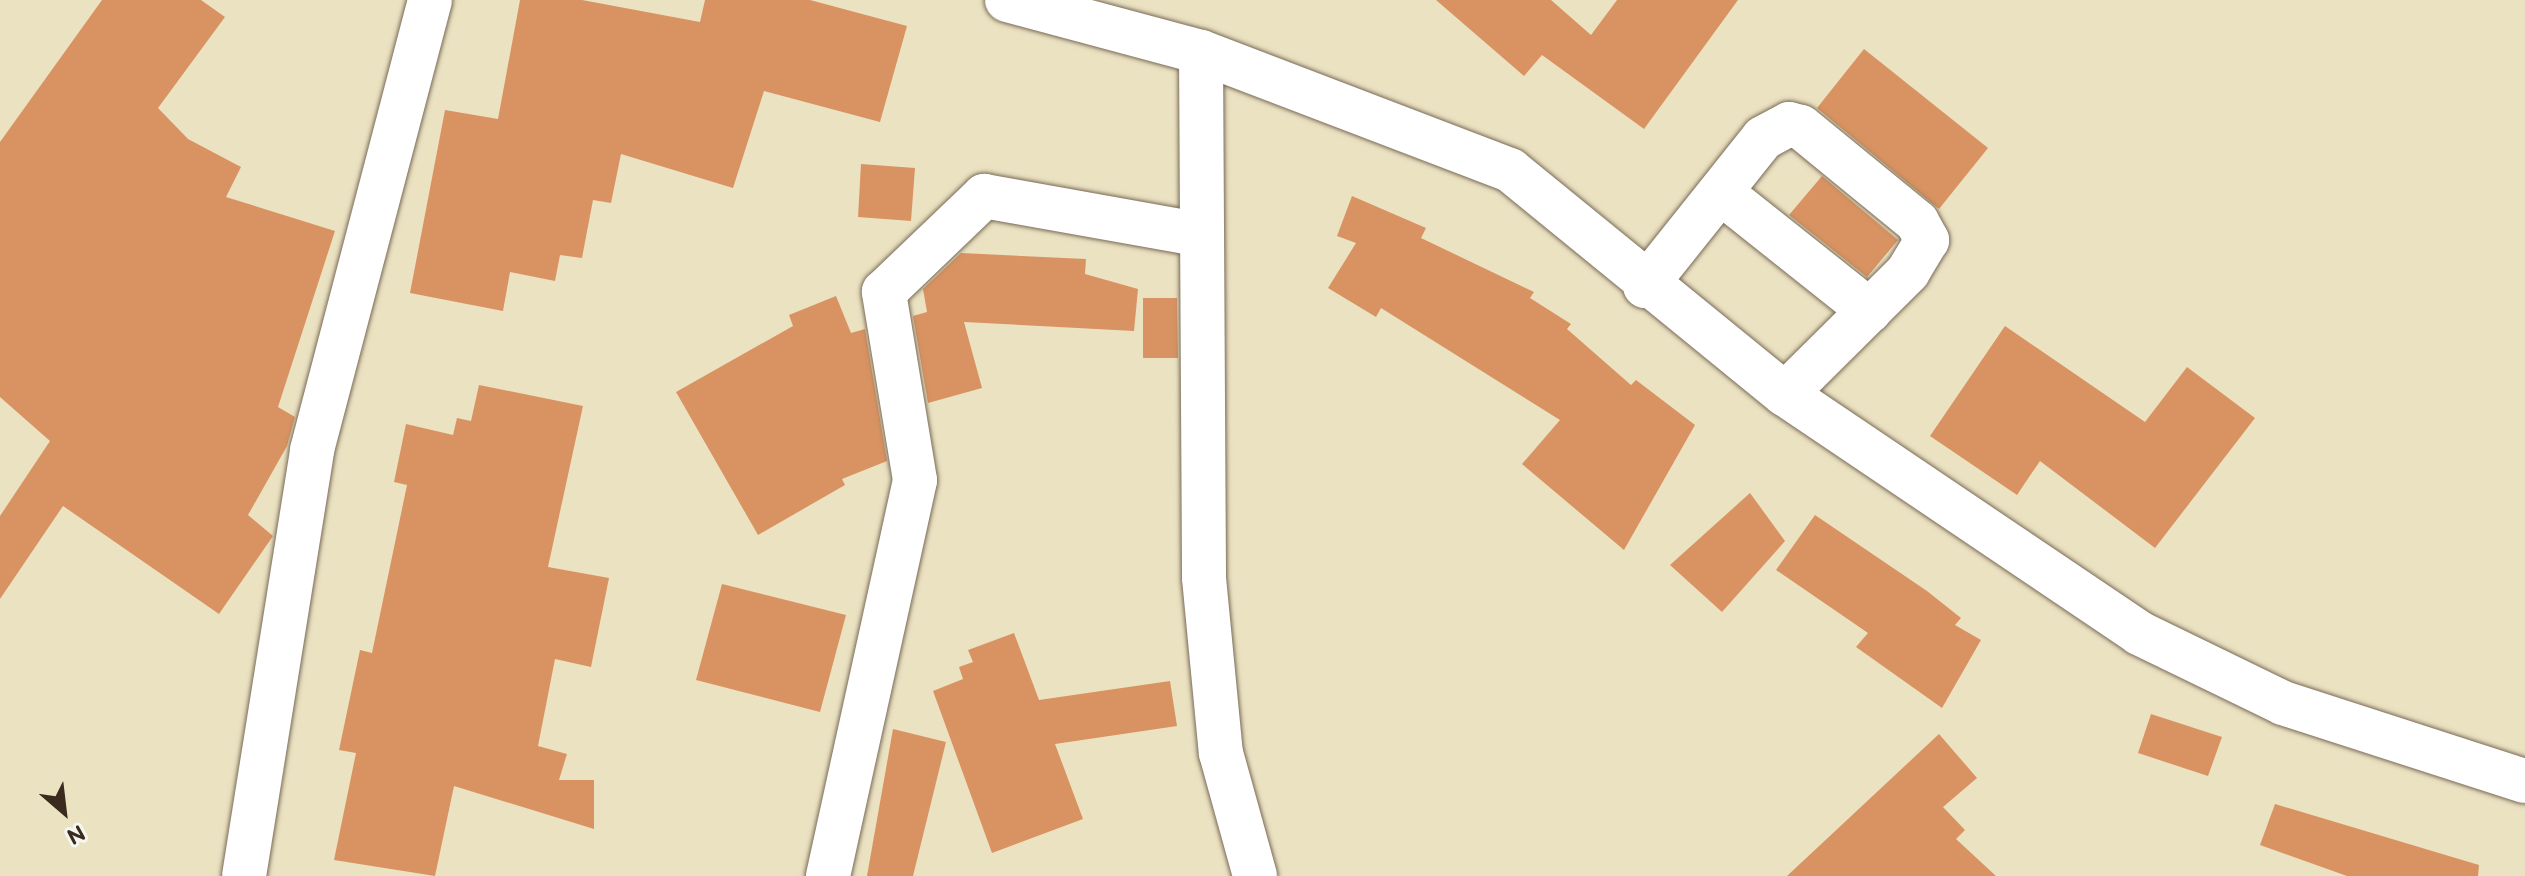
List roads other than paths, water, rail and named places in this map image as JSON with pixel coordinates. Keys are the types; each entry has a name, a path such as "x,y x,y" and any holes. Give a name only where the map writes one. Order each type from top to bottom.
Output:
{"street":[{"path":"244,876 312,450 430,0"},
{"path":"1007,0 1201,52 1510,170 1645,286 1785,394 2139,633 2283,703 2525,781"},
{"path":"1201,52 1198,234 1204,578 1221,753 1255,876"},
{"path":"1645,286 1724,195 1763,138 1789,124 1801,127 1917,222 1927,240 1924,255 1785,394"},
{"path":"1724,195 1870,311"},
{"path":"828,876 915,480 884,292 984,196 1198,234"}]}
